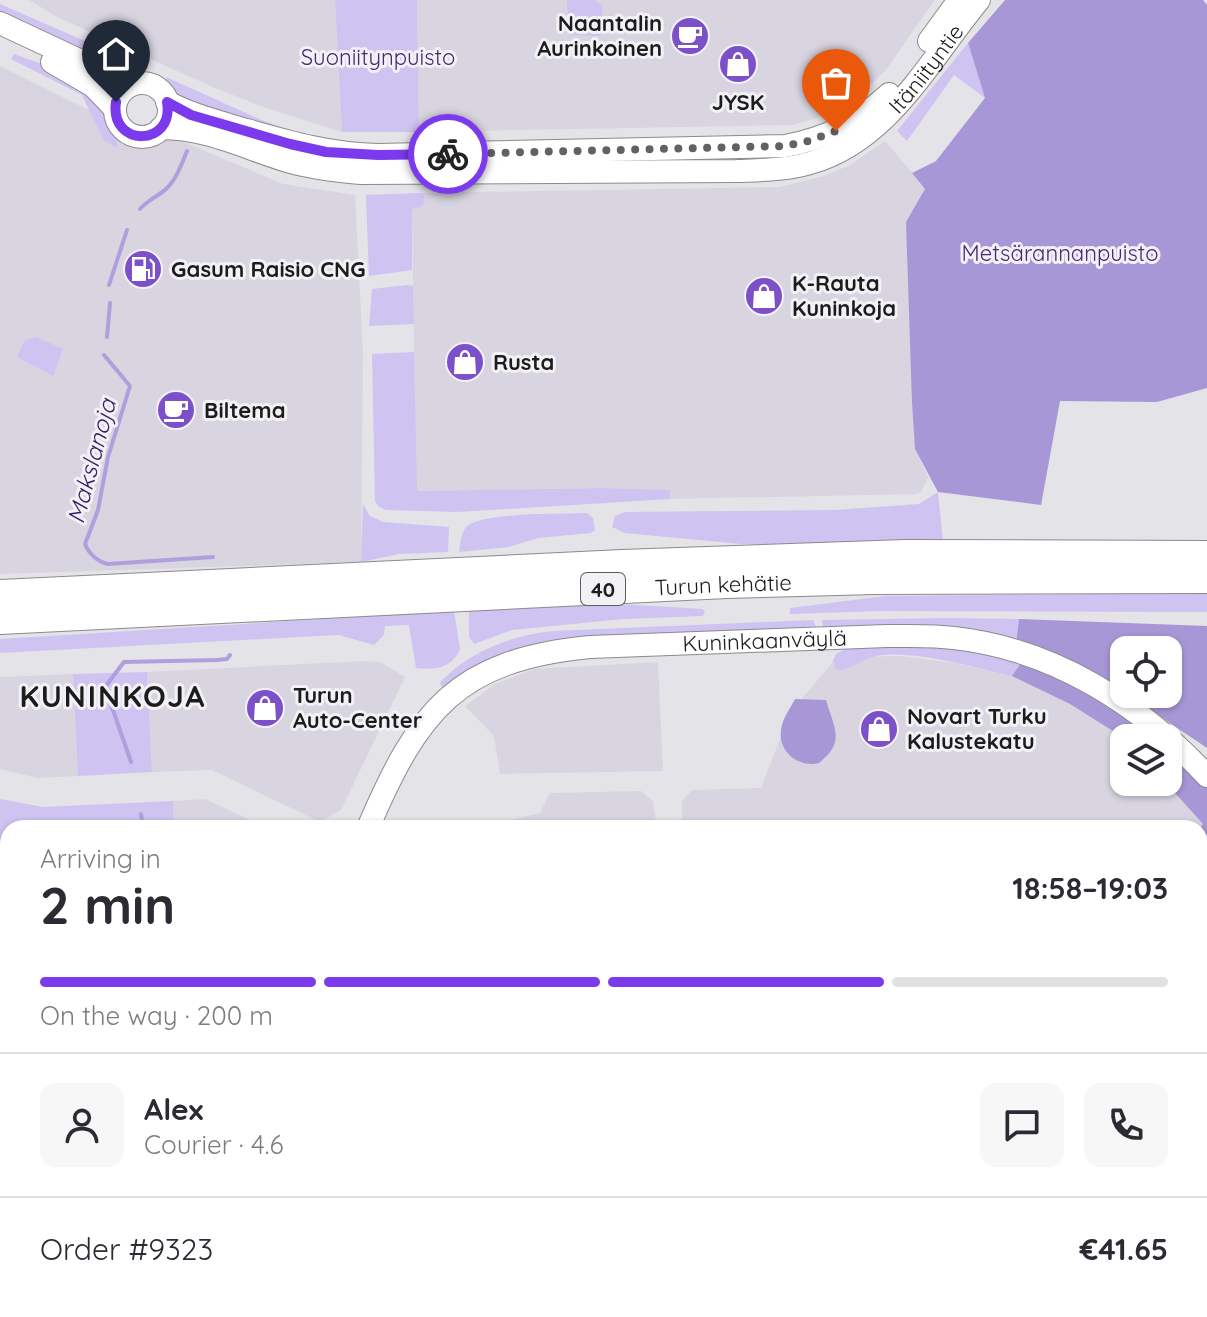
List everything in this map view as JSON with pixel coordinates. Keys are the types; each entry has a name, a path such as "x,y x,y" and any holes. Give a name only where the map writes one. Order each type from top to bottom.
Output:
{"highway":[{"name":"Turun kehätie","path":"0,594 889,554 1207,555"},
{"name":"Turun kehätie","path":"0,620 726,584 874,580 1207,579"}],"street":[{"name":"Itäniityntie","path":"167,102 191,115 290,144 361,155 785,146 836,131 869,112 890,93 959,0"},
{"name":"Itäniityntie","path":"161,128 182,128 237,142 302,165 361,173 737,171 809,164 845,149 880,122 979,0"},
{"path":"0,23 129,86"},
{"path":"0,38 61,65 93,86 115,109 119,123 130,134 146,136 161,128 168,116 167,102 155,87 141,83 129,86 119,96 115,109"},
{"name":"Kuninkaanväylä","path":"372,820 408,743 448,698 466,684 509,663 559,650 590,647 874,636 928,636 976,641 1047,662 1128,704 1207,776"}],"shaded area":[{"path":"29,0 335,0 342,132 215,88 59,18"},
{"path":"417,0 935,0 885,71 850,102 825,115 794,125 419,132"},
{"path":"0,66 103,117 172,137 283,184 355,195 363,354 361,562 0,574"},
{"path":"885,141 926,189 912,403 915,449 928,477 921,492 670,499 670,490 416,491 412,208 421,207 422,193 779,187 824,176 850,165"},
{"path":"902,656 955,663 1012,676 1070,704 1110,729 1110,796 1178,796 1199,820 682,820 682,801 692,790 761,788 790,713 837,657"},
{"path":"362,661 380,662 405,677 341,810 324,820 316,820 212,770 152,772 147,672"},
{"path":"658,662 663,771 500,774 494,736 465,706 495,684 534,669"},
{"path":"73,674 78,776 37,778 0,769 0,677"},
{"path":"641,791 653,801 656,820 510,820 540,813 550,793"},
{"path":"205,799 250,820 174,820 173,801"}],"green space":[{"name":"Suoniitynpuisto","path":"335,0 417,0 419,132 342,132"},
{"path":"567,0 595,0 602,5 600,36 569,35"},
{"name":"Metsärannanpuisto","path":"1005,0 1203,0 1207,5 1207,388 1157,402 1060,401 1041,505 938,492 915,449 906,222 925,189 912,173 936,161 985,98 968,43"},
{"path":"0,4 142,66 131,77 115,73 50,34 0,11"},
{"path":"968,43 985,98 954,75 907,141 897,131"},
{"path":"14,54 56,69 109,114 117,134 117,148 104,141 82,95 11,59"},
{"path":"166,77 264,121 334,146 176,101 167,86"},
{"path":"366,195 424,195 424,203 412,209 412,270 369,276"},
{"path":"413,286 414,324 369,326 372,289"},
{"path":"36,337 63,349 53,376 17,357 25,340"},
{"path":"414,352 417,491 670,490 670,499 457,512 386,510 379,507 375,501 372,354"},
{"path":"938,492 943,542 741,544 625,533 612,527 615,516 625,512 834,510 919,504"},
{"path":"363,504 370,516 383,522 449,527 448,552 399,554 361,562"},
{"path":"587,513 593,518 595,530 591,533 538,538 509,547 459,552 464,530 474,522 504,516"},
{"path":"1207,593 1207,612 882,611 790,614 790,608 886,596"},
{"path":"585,602 703,609 705,613 702,616 623,619 512,630 474,644 469,637 469,609"},
{"path":"454,611 460,649 448,664 430,669 416,668 409,625 385,626 384,635 374,645 339,635 0,653 0,639"},
{"path":"1019,619 1016,643 823,630 822,620"},
{"path":"1019,619 1207,626 1207,748 1182,731 1182,724 1171,724 1148,708 1182,708 1182,636 1110,636 1110,686 1016,643"},
{"path":"813,620 817,629 553,642 443,689 440,682 478,654 506,641 537,633"},
{"path":"851,646 960,646 1021,663 1012,676 944,660 892,655 872,657 847,669 836,670 833,660 836,654"},
{"path":"1021,663 1087,688 1110,708 1136,724 1110,724 1110,729 1070,704 1012,676"},
{"path":"147,672 152,772 78,776 73,674"},
{"path":"795,699 826,700 836,734 833,748 819,763 797,761 783,745 782,726"},
{"path":"1182,763 1207,788 1207,820 1199,820 1178,796 1182,796"},
{"path":"0,799 43,807 173,801 174,820 0,820"}],"waterway":[{"name":"Makslanoja","path":"140,209 171,184 187,151"},
{"name":"Makslanoja","path":"109,285 127,230"},
{"name":"Makslanoja","path":"107,337 110,303"},
{"name":"Makslanoja","path":"104,355 130,386 108,457 98,510 85,544 87,548 97,559 108,564 213,557"},
{"name":"Makslanoja","path":"131,762 105,687 124,662 217,660 227,659 230,655"},
{"name":"Makslanoja","path":"141,814 142,820"}],"way so far":[{"path":"448,154 785,146 836,131"}],"place":[{"name":"Naantalin Aurinkoinen","path":"690,36"},
{"name":"JYSK","path":"738,64"},
{"name":"Gasum Raisio CNG","path":"143,269"},
{"name":"K-Rauta Kuninkoja","path":"764,296"},
{"name":"Rusta","path":"465,362"},
{"name":"Biltema","path":"176,410"},
{"name":"Turun Auto-Center","path":"265,708"},
{"name":"Novart Turku Kalustekatu","path":"879,729"}],"district":[{"name":"KUNINKOJA","path":"113,696"}],"route":[{"path":"116,102 115,113 119,123 124,130 138,136 154,134 161,128 168,116 167,102 191,115 326,152 361,155 448,154"}]}
